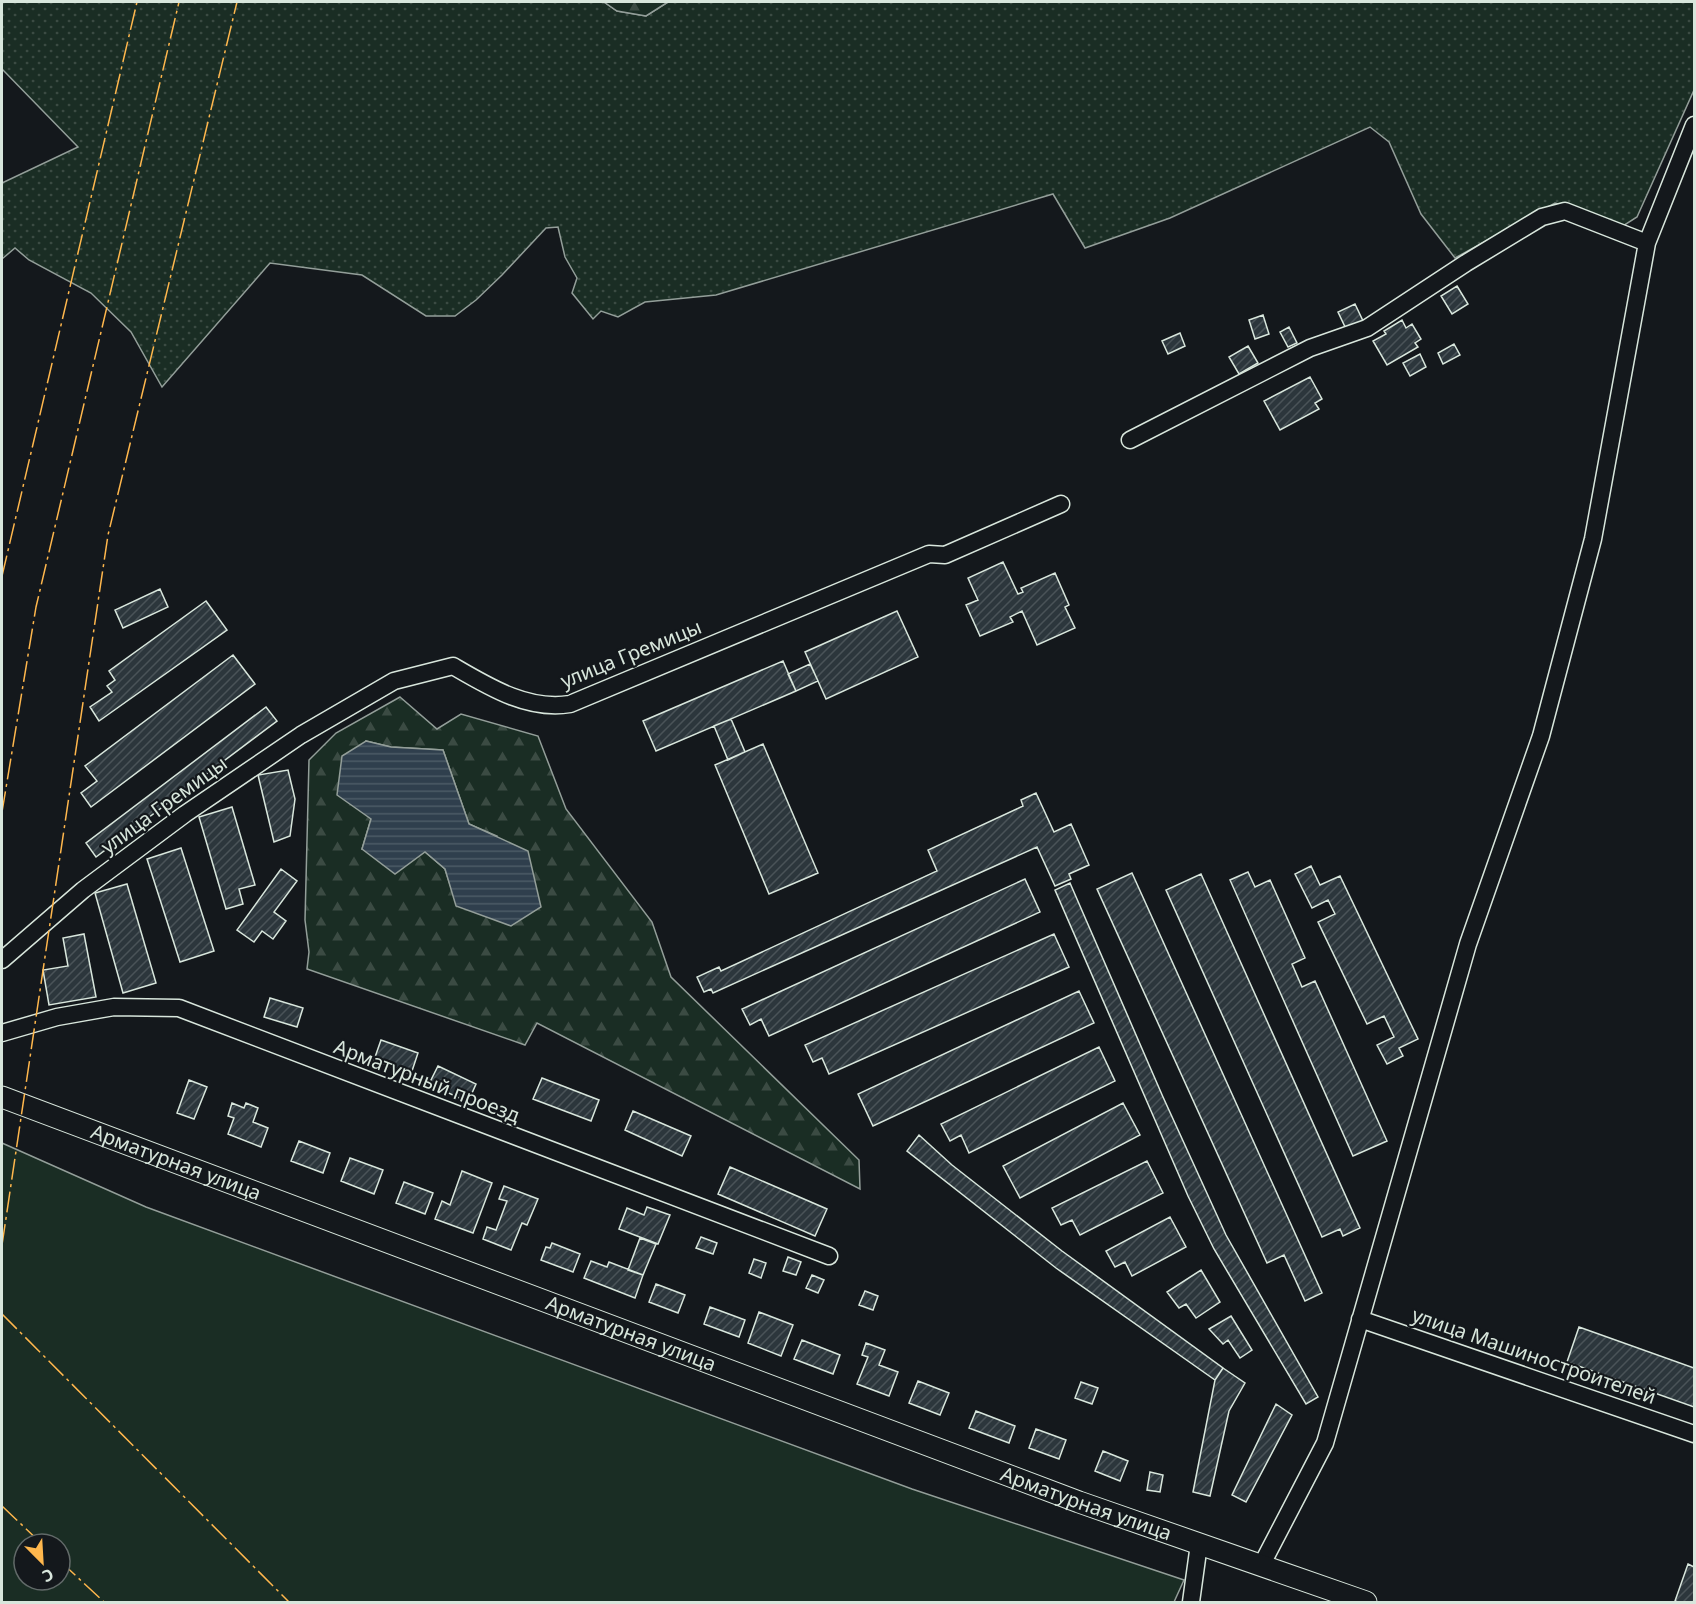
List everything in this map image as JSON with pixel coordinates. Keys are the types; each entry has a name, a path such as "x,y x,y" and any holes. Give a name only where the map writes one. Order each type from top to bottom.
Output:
{"street":[{"path":"1261,1566 1325,1443 1468,944 1541,735 1593,539 1647,243 1695,125"},
{"path":"1130,440 1310,348 1367,328 1466,263 1542,217 1565,211 1647,243"},
{"name":"улица Гремицы","path":"2,960 59,908 185,814 301,735 394,681 453,666 491,689 525,701 554,707 570,704 919,558 929,554 945,555 1061,504"},
{"name":"Арматурный проезд","path":"2,1033 57,1017 114,1007 179,1008 829,1256"},
{"name":"Арматурная улица","path":"2,1097 1056,1494 1366,1602"},
{"name":"улица Машиностроителей","path":"1360,1319 1695,1434"},
{"path":"1191,1602 1199,1544"}],"green space":[{"path":"2,2 604,2 617,11 646,16 668,2 1694,2 1694,90 1637,217 1623,226 1588,212 1555,203 1455,258 1421,214 1389,142 1370,127 1170,218 1085,248 1053,194 716,295 645,302 618,317 601,311 593,319 572,293 577,278 565,257 558,227 546,228 502,275 455,316 426,316 362,275 270,263 162,387 131,332 91,293 29,260 15,248 2,259 2,183 78,147 2,69"},
{"path":"604,2 668,2 646,16 617,11"},
{"path":"400,697 437,729 461,714 538,736 566,809 652,922 671,977 859,1160 860,1189 537,1023 525,1045 307,969 309,952 305,920 309,760 336,733","holes":["366,741 391,747 443,750 469,824 497,836 457,906 445,869 424,851 362,849 371,819"]},
{"path":"2,1143 146,1207 912,1489 1184,1580 1174,1602 2,1602"}],"water":[{"path":"366,741 391,747 443,750 469,824 528,851 541,907 511,926 456,906 445,869 425,852 395,874 362,849 371,819 337,795 342,756"}],"building":[{"path":"1457,286 1468,304 1452,314 1441,296"},
{"path":"1355,304 1364,323 1347,331 1338,312"},
{"path":"1263,315 1269,334 1255,339 1249,320"},
{"path":"1402,320 1406,328 1412,324 1421,339 1415,343 1418,347 1387,365 1373,341 1386,334 1384,331"},
{"path":"1289,327 1297,343 1288,347 1280,332"},
{"path":"1180,333 1185,346 1168,354 1162,341"},
{"path":"1454,344 1460,355 1443,364 1438,353"},
{"path":"1248,346 1258,363 1239,374 1229,357"},
{"path":"1420,354 1426,367 1410,376 1403,363"},
{"path":"1310,377 1322,399 1315,403 1319,409 1280,430 1264,401"},
{"path":"1003,562 1018,594 1023,592 1021,588 1055,573 1069,605 1065,607 1075,628 1037,645 1022,611 1010,617 1013,622 980,636 966,605 978,600 968,578"},
{"path":"160,589 168,607 123,628 115,610"},
{"path":"206,601 227,630 99,721 90,707 112,692 107,686 115,680 109,671"},
{"path":"897,611 918,657 826,699 805,652"},
{"path":"233,655 255,684 91,807 81,793 97,781 85,766"},
{"path":"783,661 796,691 656,751 643,721"},
{"path":"810,664 818,681 796,691 788,674"},
{"path":"266,707 277,721 96,857 86,843"},
{"path":"731,719 745,752 728,760 714,726"},
{"path":"763,744 818,873 769,894 715,765"},
{"path":"288,770 295,799 290,836 274,842 258,775"},
{"path":"1036,793 1054,832 1071,824 1089,865 1069,874 1071,879 1055,886 1037,847 713,993 711,989 704,992 697,977 719,967 721,971 937,871 928,850 1023,806 1021,800"},
{"path":"232,807 255,885 239,889 243,904 226,909 199,817"},
{"path":"181,848 214,951 180,962 147,859"},
{"path":"1311,866 1320,885 1340,876 1418,1039 1399,1048 1403,1056 1387,1064 1377,1045 1394,1037 1384,1016 1367,1024 1318,922 1335,914 1328,900 1312,908 1295,874"},
{"path":"281,869 297,881 274,912 286,921 273,939 262,931 254,942 237,930"},
{"path":"1248,872 1255,887 1270,880 1305,958 1292,964 1302,987 1315,981 1387,1141 1353,1156 1230,880"},
{"path":"1132,873 1322,1293 1305,1301 1284,1255 1267,1263 1097,889"},
{"path":"1201,874 1360,1228 1343,1236 1340,1229 1322,1237 1166,890"},
{"path":"1025,879 1040,912 769,1036 761,1019 750,1025 742,1009"},
{"path":"1070,883 1226,1235 1318,1397 1306,1404 1214,1249 1188,1196 1055,890"},
{"path":"127,884 156,983 123,993 95,893"},
{"path":"84,934 96,997 49,1005 43,970 68,966 63,938"},
{"path":"1054,934 1069,967 829,1074 822,1058 813,1062 805,1045"},
{"path":"1079,991 1094,1023 873,1126 858,1094"},
{"path":"270,998 303,1008 297,1027 264,1017"},
{"path":"381,1040 418,1053 411,1074 374,1060"},
{"path":"1099,1047 1115,1081 969,1153 961,1135 950,1141 941,1124"},
{"path":"438,1066 476,1084 468,1102 429,1084"},
{"path":"542,1078 599,1100 591,1121 533,1099"},
{"path":"189,1080 207,1087 194,1119 177,1113"},
{"path":"232,1103 244,1108 246,1103 258,1108 253,1122 268,1128 261,1147 228,1134 234,1118 228,1116"},
{"path":"1123,1103 1140,1135 1020,1198 1003,1166"},
{"path":"633,1111 691,1136 682,1156 625,1130"},
{"path":"919,1135 952,1165 1062,1251 1223,1368 1215,1380 1056,1268 907,1151"},
{"path":"299,1141 330,1153 323,1173 291,1161"},
{"path":"350,1158 383,1170 374,1194 341,1181"},
{"path":"1147,1161 1163,1193 1080,1235 1072,1220 1061,1225 1052,1208"},
{"path":"730,1167 827,1209 815,1236 718,1194"},
{"path":"462,1171 492,1183 473,1233 435,1219 442,1201 450,1205"},
{"path":"404,1182 433,1193 425,1214 396,1203"},
{"path":"504,1186 538,1199 527,1225 522,1223 511,1250 483,1239 487,1227 496,1230 507,1201 499,1199"},
{"path":"647,1207 670,1215 658,1244 619,1229 627,1208 644,1215"},
{"path":"1170,1217 1186,1247 1132,1276 1125,1262 1115,1267 1106,1251"},
{"path":"701,1237 717,1243 713,1254 696,1248"},
{"path":"640,1238 656,1244 643,1275 628,1270"},
{"path":"552,1243 580,1254 573,1272 541,1260 546,1247 550,1248"},
{"path":"788,1257 801,1262 796,1275 783,1271"},
{"path":"754,1259 766,1263 761,1278 749,1273"},
{"path":"591,1261 607,1267 609,1262 643,1275 635,1298 584,1278"},
{"path":"1201,1270 1220,1302 1196,1318 1186,1304 1179,1308 1167,1292"},
{"path":"812,1275 824,1280 818,1293 806,1288"},
{"path":"656,1284 685,1295 678,1313 649,1302"},
{"path":"865,1291 878,1296 873,1310 859,1305"},
{"path":"710,1307 745,1320 739,1337 704,1324"},
{"path":"759,1312 793,1325 781,1356 748,1343"},
{"path":"1231,1316 1252,1350 1240,1358 1228,1340 1223,1344 1209,1329"},
{"path":"1579,1327 1694,1368 1694,1407 1567,1362"},
{"path":"802,1340 840,1355 833,1374 794,1359"},
{"path":"866,1343 885,1350 879,1365 898,1372 889,1396 857,1384 868,1357 862,1355"},
{"path":"1223,1368 1245,1383 1229,1411 1210,1496 1193,1492 1215,1380"},
{"path":"918,1381 949,1393 940,1415 909,1403"},
{"path":"1081,1382 1098,1388 1092,1404 1075,1398"},
{"path":"1276,1404 1292,1415 1246,1502 1232,1495"},
{"path":"976,1411 1015,1426 1009,1443 969,1428"},
{"path":"1036,1429 1066,1440 1059,1459 1029,1448"},
{"path":"1103,1451 1128,1461 1120,1481 1095,1471"},
{"path":"1150,1472 1163,1475 1160,1492 1147,1490"},
{"path":"1688,1564 1694,1567 1694,1602 1678,1602 1675,1601"}],"power":[{"path":"2,576 137,2"},
{"path":"2,812 36,607 179,2"},
{"path":"2,1245 108,535 237,2"},
{"path":"2,1314 289,1602"},
{"path":"2,1506 29,1532"},
{"path":"72,1572 104,1602"}]}
